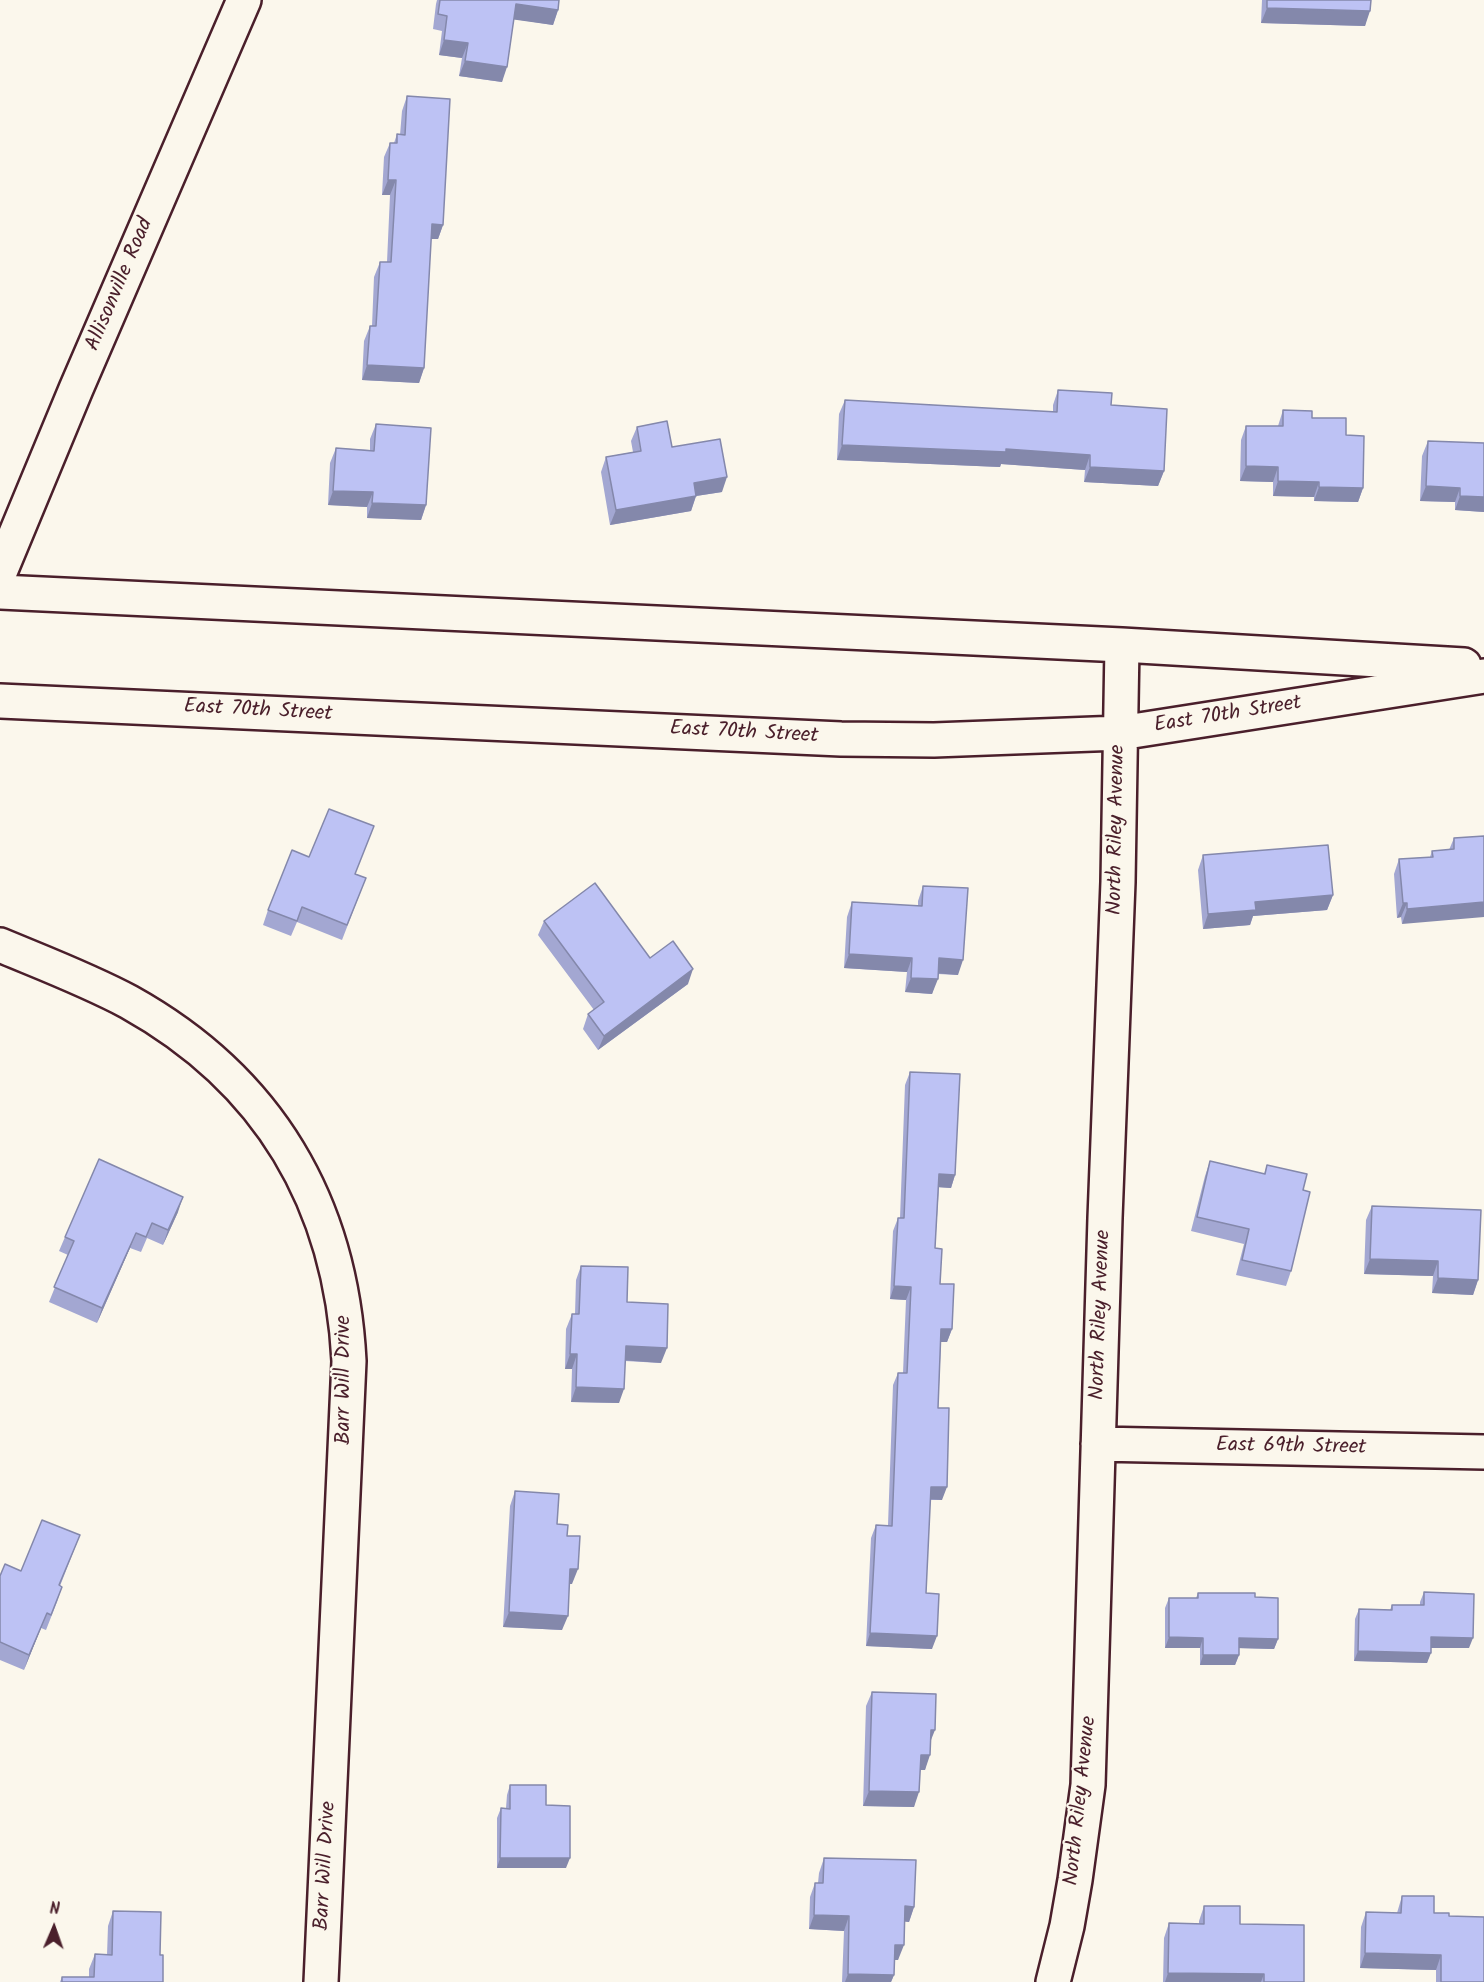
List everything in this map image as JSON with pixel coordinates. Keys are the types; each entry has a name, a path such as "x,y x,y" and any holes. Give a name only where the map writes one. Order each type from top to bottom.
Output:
{"street":[{"name":"Allisonville Road","path":"0,572 244,0"},
{"path":"0,592 1122,645 1484,666"},
{"name":"North Riley Avenue","path":"1053,1982 1067,1926 1088,1785 1118,882 1122,645"},
{"name":"East 70th Street","path":"0,701 873,740 901,738 934,740 1120,733 1484,676"},
{"name":"Barr Will Drive","path":"0,945 98,986 126,1001 180,1034 213,1060 250,1099 288,1149 310,1192 328,1237 341,1284 349,1361 321,1982"},
{"name":"East 69th Street","path":"1098,1444 1484,1452"}],"building":[{"path":"440,0 559,0 558,10 516,4 507,67 465,61 468,43 444,40 447,16 438,14"},
{"path":"1267,0 1371,0 1370,11 1267,8"},
{"path":"407,96 450,99 443,225 432,224 424,368 367,365 370,326 376,326 380,262 391,262 396,180 388,180 390,143 397,143 397,134 405,135"},
{"path":"1058,390 1112,393 1111,405 1167,409 1164,471 1090,467 1090,455 1006,449 1006,452 842,445 845,400 1057,412"},
{"path":"1283,410 1312,411 1312,418 1346,418 1346,435 1364,436 1363,488 1319,487 1319,482 1278,481 1278,467 1246,466 1246,426 1283,426"},
{"path":"667,421 672,447 720,439 727,477 694,483 696,496 616,510 606,457 641,451 637,427"},
{"path":"376,424 431,428 426,505 372,503 373,492 333,491 336,448 374,451"},
{"path":"1428,441 1484,443 1484,497 1460,496 1460,488 1426,486"},
{"path":"329,809 374,826 355,874 366,878 347,925 302,907 297,921 268,910 292,850 309,857"},
{"path":"1484,836 1484,902 1407,909 1407,903 1403,903 1399,859 1433,857 1432,851 1454,849 1454,838"},
{"path":"1328,845 1333,895 1255,902 1256,910 1208,914 1203,855"},
{"path":"595,883 650,958 673,941 693,969 604,1036 588,1014 604,1002 544,921"},
{"path":"923,886 968,888 963,960 939,958 938,979 911,978 912,958 849,954 852,902 922,906"},
{"path":"910,1072 960,1074 955,1175 939,1174 935,1248 942,1249 940,1284 954,1284 952,1329 941,1329 938,1408 949,1408 947,1487 931,1487 926,1593 939,1594 937,1636 870,1633 876,1525 892,1526 898,1373 907,1373 911,1287 894,1286 898,1218 904,1218"},
{"path":"99,1159 183,1197 168,1230 152,1223 146,1237 136,1233 102,1308 54,1287 74,1241 65,1237"},
{"path":"1210,1161 1265,1174 1267,1165 1307,1174 1303,1190 1310,1192 1291,1271 1242,1260 1249,1229 1197,1217"},
{"path":"1372,1206 1481,1210 1478,1280 1438,1278 1438,1261 1370,1259"},
{"path":"581,1266 628,1267 627,1302 668,1304 667,1348 626,1346 624,1389 576,1387 577,1354 570,1354 572,1314 579,1314"},
{"path":"515,1491 559,1494 557,1524 568,1525 567,1536 580,1536 578,1569 570,1569 568,1616 509,1612"},
{"path":"42,1520 80,1535 59,1585 62,1587 51,1615 47,1613 29,1655 0,1642 0,1576 5,1564 21,1571"},
{"path":"1424,1592 1474,1594 1473,1638 1431,1637 1431,1653 1358,1651 1359,1609 1392,1610 1392,1605 1424,1605"},
{"path":"1198,1593 1255,1593 1255,1597 1278,1598 1278,1639 1239,1638 1239,1655 1203,1655 1203,1638 1169,1637 1169,1598 1198,1598"},
{"path":"872,1692 936,1694 935,1730 931,1730 930,1755 921,1755 919,1792 869,1791"},
{"path":"510,1785 546,1785 546,1805 570,1806 570,1858 500,1858 501,1808 510,1809"},
{"path":"824,1858 916,1860 914,1907 905,1906 904,1945 895,1945 894,1975 848,1974 849,1916 814,1915 815,1883 823,1883"},
{"path":"1402,1896 1434,1896 1434,1913 1484,1917 1484,1982 1441,1982 1441,1955 1365,1953 1366,1912 1401,1913"},
{"path":"1204,1906 1240,1906 1240,1924 1304,1925 1304,1982 1264,1982 1264,1974 1168,1973 1169,1923 1204,1924"},
{"path":"113,1911 161,1912 160,1955 163,1955 163,1982 62,1982 62,1977 94,1977 95,1954 112,1955"}]}
